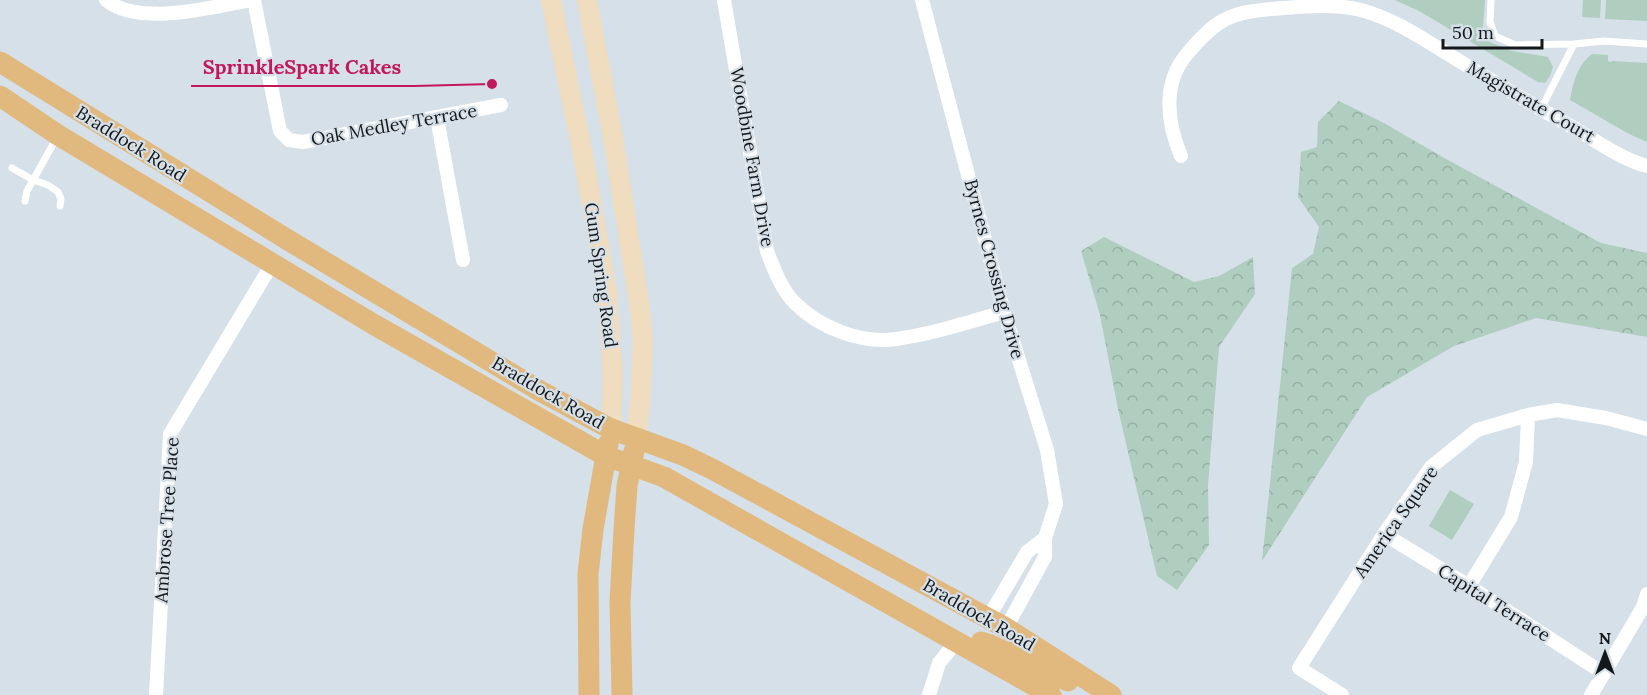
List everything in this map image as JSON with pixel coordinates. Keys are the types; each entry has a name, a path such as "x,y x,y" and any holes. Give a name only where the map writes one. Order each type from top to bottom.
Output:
{"main road":[{"name":"Gum Spring Road","path":"551,0 584,160 607,293 613,376 610,429 593,529 588,574 589,695"},
{"name":"Gum Spring Road","path":"586,0 613,138 639,303 642,351 640,404 627,486 624,529 620,602 622,695"},
{"name":"Braddock Road","path":"0,62 182,175 540,391 610,429 683,455 712,469 1006,628 1111,695"},
{"name":"Braddock Road","path":"0,96 58,135 373,324 606,456 664,477 1051,695"},
{"path":"58,135 76,129 90,132 161,176 168,179 182,175"},
{"path":"272,264 286,259 364,300 374,304 392,302"},
{"path":"956,642 969,640 988,644 1098,695"}],"street":[{"path":"106,0 116,8 142,13 180,13 253,0"},
{"name":"Oak Medley Terrace","path":"253,0 280,131 289,140 303,142 501,105"},
{"name":"Woodbine Farm Drive","path":"724,0 767,250 778,278 795,302 815,319 839,331 866,339 894,339 923,334 1004,312"},
{"name":"Byrnes Crossing Drive","path":"922,0 1004,312 1047,450 1056,504 1045,538 1045,557 1006,628"},
{"name":"Magistrate Court","path":"1181,156 1172,134 1170,92 1178,64 1200,39 1220,21 1240,13 1319,5 1359,10 1392,20 1541,110 1647,166"},
{"path":"437,118 463,260"},
{"name":"Ambrose Tree Place","path":"156,695 170,434 272,264"},
{"name":"America Square","path":"1342,695 1299,668 1384,534 1431,467 1477,429 1528,415 1557,410 1606,418 1647,429"},
{"path":"1470,586 1511,517 1526,462 1528,415"},
{"name":"Capital Terrace","path":"1384,534 1470,586 1604,673"},
{"name":"Byrnes Crossing Drive","path":"988,618 1027,552 1045,538"},
{"path":"1591,695 1643,607 1647,594"},
{"path":"929,695 939,663 956,642"}],"lane":[{"path":"1491,0 1490,22 1495,36 1515,45 1604,41 1647,44"},
{"path":"1541,110 1574,44"},
{"path":"24,201 58,135"},
{"path":"12,168 58,192 61,199 60,206"}],"green space":[{"path":"1395,0 1485,0 1483,27 1485,40 1512,51 1548,57 1553,67 1550,76 1545,83 1538,82 1419,11"},
{"path":"1583,0 1601,0 1600,18 1582,17"},
{"path":"1606,0 1647,0 1647,21 1605,19"},
{"path":"1592,54 1608,55 1610,62 1647,63 1647,142 1570,100 1579,69"},
{"path":"1339,101 1384,123 1601,243 1647,253 1647,337 1536,318 1454,346 1367,397 1262,561 1292,268 1313,254 1319,227 1298,197 1301,152 1317,147 1318,122"},
{"path":"1104,237 1194,282 1219,276 1253,257 1255,294 1219,347 1208,485 1209,545 1177,590 1157,576 1118,409 1100,315 1081,251"},
{"path":"1450,490 1474,504 1452,540 1429,526"}],"place":[{"name":"SprinkleSpark Cakes","path":"492,84"}]}
